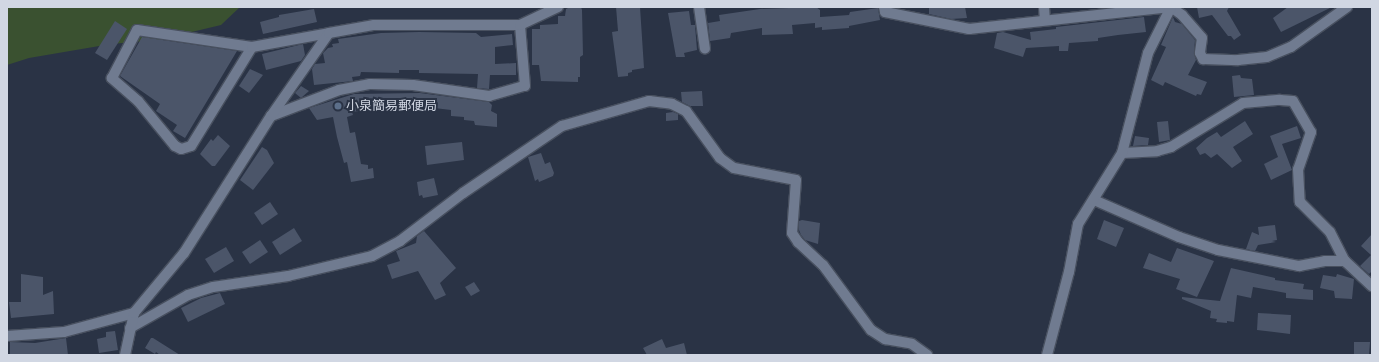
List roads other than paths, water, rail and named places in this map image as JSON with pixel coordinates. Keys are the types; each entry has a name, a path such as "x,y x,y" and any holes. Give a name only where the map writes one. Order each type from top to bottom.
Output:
{"street":[{"path":"252,48 191,146 181,149 175,146 138,101 112,78 137,30 252,48 374,26 520,26 558,7"},
{"path":"699,7 705,49"},
{"path":"884,7 885,12 969,29 1171,7 1182,14 1202,38 1200,53 1204,59 1238,60 1267,56 1291,47 1347,7"},
{"path":"1044,7 1045,20"},
{"path":"1047,355 1069,272 1078,224 1122,153 1148,53 1171,7"},
{"path":"271,116 339,90 370,84 413,85 489,96 525,86 520,26"},
{"path":"126,355 134,312 184,253 271,116 329,33"},
{"path":"1122,153 1157,151 1171,147 1243,103 1280,100 1293,101 1311,132 1298,169 1300,202 1330,232 1345,262 1372,286"},
{"path":"130,328 188,295 213,287 288,276 372,256 406,237 463,193 562,126 649,101 672,104 686,111 720,158 734,168 796,180 792,233 798,242 823,265 871,330 884,339 912,344 927,355"},
{"path":"1094,200 1179,236 1218,250 1299,266 1325,260 1345,262"},
{"path":"7,336 64,332 134,312"}],"place":[{"name":"小泉簡易郵便局","path":"338,106"}]}
